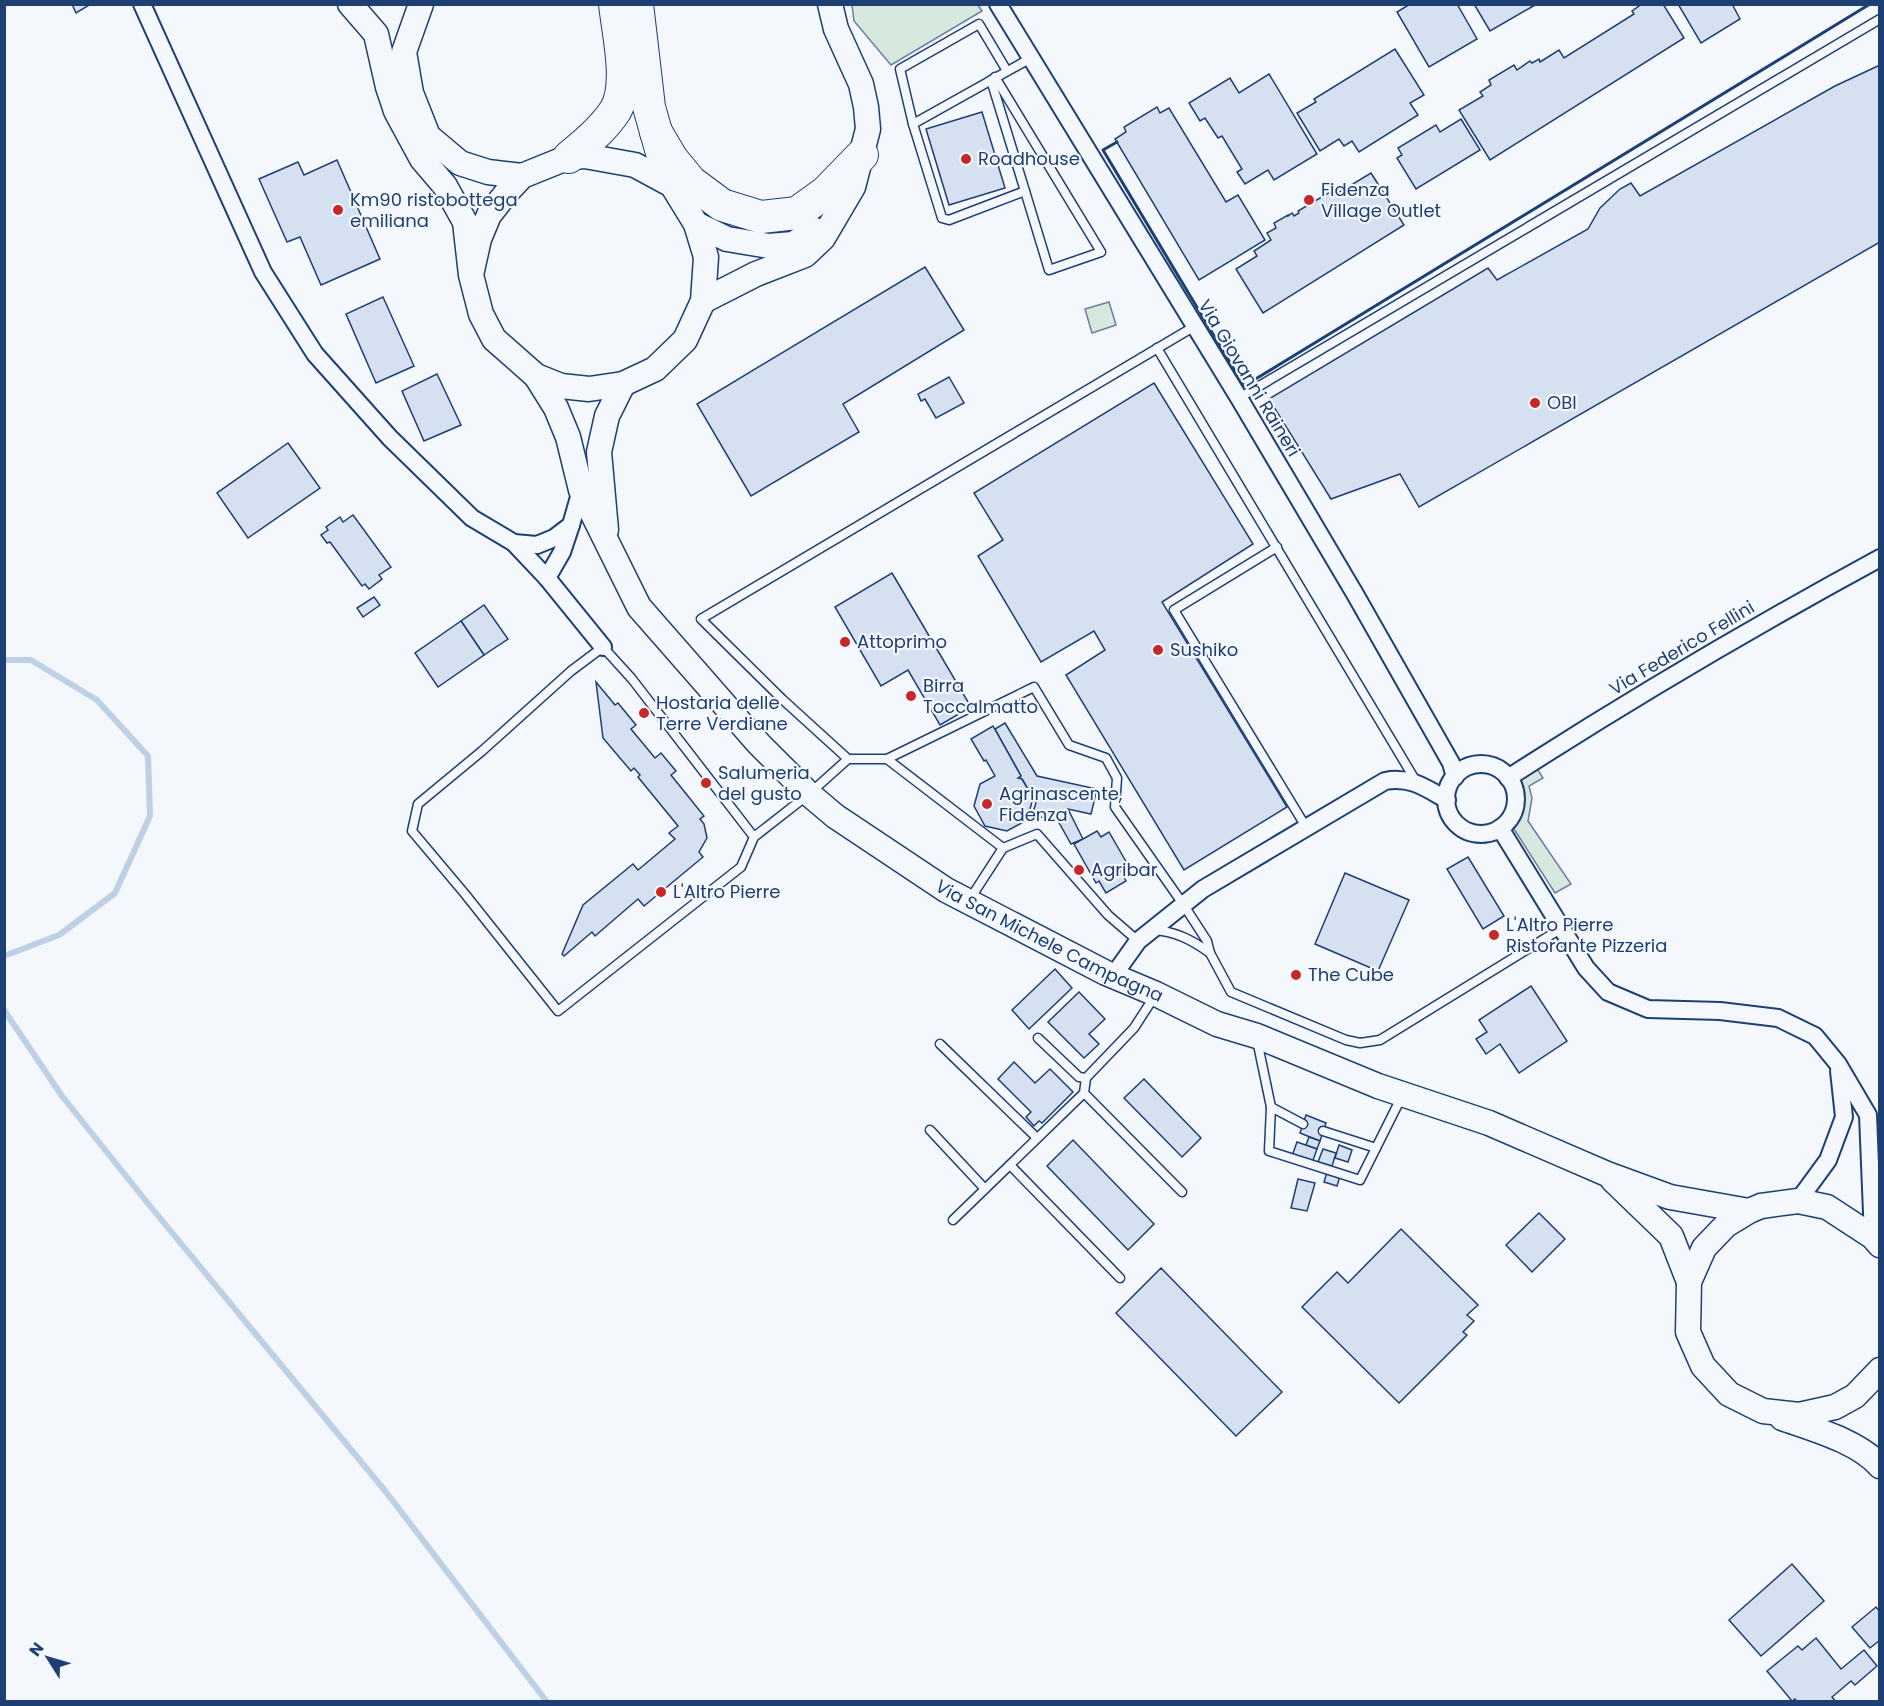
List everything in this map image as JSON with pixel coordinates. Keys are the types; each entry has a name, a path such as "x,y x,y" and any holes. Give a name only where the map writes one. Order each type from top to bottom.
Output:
{"highway":[{"path":"569,157 597,133 616,109 624,82 615,4"},
{"path":"637,4 649,107 672,185"},
{"path":"656,132 672,159 691,182 722,205 761,217 797,213 826,192 862,154"}],"main road":[{"name":"Via San Michele Campagna","path":"350,4 376,34 396,111 422,159 445,186 465,222 471,275 481,314 494,339 536,376 556,408 568,437 581,490 639,607 759,744 809,794 836,816 946,890 1113,976 1217,1024 1257,1036 1403,1094 1489,1123 1607,1174 1670,1197 1749,1211"},
{"name":"Via San Michele Campagna","path":"421,4 404,52 411,93 428,135 460,163 488,172 522,176"},
{"path":"703,301 756,274 806,255 823,238 853,187 868,129 867,107 861,84 836,29 830,4"},
{"name":"Via San Michele Campagna","path":"471,275 479,239 489,215 522,176 569,157 585,156 635,165 672,185 696,224 706,257 703,301 685,340 655,369 623,384 590,389 561,386 536,376"},
{"path":"696,224 727,239 769,246 793,243 820,227 833,223"},
{"name":"Via San Michele Campagna","path":"607,544 599,452 607,416 623,384"},
{"name":"Via San Michele Campagna","path":"1607,1174 1671,1236 1689,1282 1688,1332 1703,1366 1729,1394 1763,1411 1831,1436 1872,1457 1880,1466"},
{"name":"Via San Michele Campagna","path":"1689,1282 1704,1248 1726,1225 1761,1206 1798,1201 1827,1207 1876,1241"},
{"name":"Via San Michele Campagna","path":"1763,1411 1799,1415 1835,1407 1855,1396 1879,1375"}],"street":[{"name":"Via Giovanni Raineri","path":"998,4 1239,398 1355,594 1451,763 1455,777"},
{"path":"148,6 263,272 315,354 390,438 472,518 514,543 547,578 603,647"},
{"path":"547,578 562,552 581,490"},
{"path":"514,543 537,545 554,538 571,525"},
{"name":"Via Federico Fellini","path":"1508,778 1593,723 1760,624 1880,558"},
{"path":"1486,765 1499,770 1508,778 1516,794 1516,802 1514,813 1506,825 1484,834 1472,833 1461,827 1449,812 1447,800 1449,787 1462,770 1486,765"},
{"path":"1113,976 1138,941 1203,889 1385,781 1398,778 1417,783 1447,800"},
{"path":"1500,828 1586,968 1608,992 1648,1009 1720,1011 1778,1018 1815,1036 1838,1064 1868,1115 1876,1241"},
{"path":"1798,1201 1828,1160 1844,1117 1838,1064"}],"lane":[{"path":"1239,398 1880,19"},
{"path":"1007,71 979,24 900,69 913,124 942,218 949,220 1025,191"},
{"path":"913,124 1031,57"},
{"path":"993,79 1101,252 1049,270 993,79"},
{"path":"848,759 782,699 701,619 1195,326"},
{"path":"1157,348 1417,783"},
{"path":"1277,547 1174,610 1306,826"},
{"path":"754,837 632,679 603,647 571,670 482,751 418,804 412,831 558,1011 741,867 754,837 809,794 848,759 887,759 1034,687 1069,745 1106,758 1117,778 1115,807 1207,941 1210,952 1231,992 1346,1040 1360,1043 1380,1040 1562,928"},
{"path":"887,759 1003,848"},
{"path":"968,902 1003,848 1037,834 1108,915 1138,941"},
{"path":"1152,930 1180,935 1210,952"},
{"path":"953,1220 1084,1093 1086,1078 1134,1028 1156,994"},
{"path":"1257,1036 1271,1107 1269,1151 1360,1180 1403,1094"},
{"path":"1038,1038 1079,1077 1086,1078"},
{"path":"940,1044 1037,1138"},
{"path":"1084,1093 1182,1192"},
{"path":"1271,1107 1303,1124"},
{"path":"930,1130 985,1189"},
{"path":"1323,1131 1376,1148"},
{"path":"1010,1165 1120,1278"}],"shaded area":[{"path":"852,5 978,5 982,11 891,65 854,21"},
{"path":"1109,302 1116,325 1092,333 1085,309"},
{"path":"1536,767 1543,778 1529,786 1532,798 1528,821 1571,884 1555,893 1514,829 1523,794 1518,780"}],"building":[{"path":"72,4 91,4 76,13"},
{"path":"1410,4 1457,4 1477,39 1429,67 1397,12"},
{"path":"1474,4 1534,4 1535,5 1490,31"},
{"path":"1642,4 1663,4 1684,38 1490,160 1459,110 1483,96 1480,92 1491,85 1489,80 1514,65 1517,70 1530,61 1532,63 1539,59 1540,62 1559,50 1564,58 1634,14 1632,11"},
{"path":"1678,4 1732,4 1740,19 1701,43"},
{"path":"1395,49 1424,95 1410,103 1418,115 1359,152 1352,141 1344,146 1339,139 1320,151 1297,113 1316,102 1314,99"},
{"path":"1880,65 1880,242 1419,507 1400,474 1331,499 1269,399 1488,268 1497,280 1588,229 1600,208 1620,189 1631,183 1640,196 1835,86"},
{"path":"1269,74 1317,154 1274,180 1268,170 1245,184 1237,172 1242,169 1222,136 1218,138 1205,118 1200,121 1189,103 1230,78 1239,93"},
{"path":"1157,107 1160,113 1169,108 1226,202 1238,195 1265,240 1199,280 1115,139 1126,132 1124,127"},
{"name":"Roadhouse","path":"982,112 1005,188 949,205 926,129"},
{"path":"1461,119 1480,150 1416,189 1397,158 1402,155 1398,148 1436,125 1440,132"},
{"path":"337,160 380,259 321,285 300,237 287,242 259,179 298,162 304,175"},
{"path":"1371,173 1404,225 1263,313 1236,269 1257,256 1254,251 1271,240 1267,233 1276,228 1274,223 1292,213 1294,216 1299,213 1298,211 1335,189 1338,193"},
{"path":"925,267 964,330 843,404 859,432 751,496 697,404"},
{"path":"383,297 414,366 376,383 346,314"},
{"path":"437,374 461,425 424,441 402,391"},
{"path":"949,377 964,403 936,418 925,399 921,401 918,394"},
{"path":"1154,383 1253,544 1162,602 1287,807 1184,870 1066,675 1105,650 1094,631 1041,662 978,556 1003,540 974,493"},
{"path":"288,443 320,488 248,538 217,493"},
{"path":"353,515 391,567 379,575 382,579 369,589 365,584 362,586 330,542 327,543 321,535 328,530 326,527 340,517 343,522"},
{"path":"892,573 971,707 940,725 908,670 881,686 835,607"},
{"path":"374,597 380,605 363,617 357,608"},
{"path":"484,605 508,639 484,655 461,621"},
{"path":"461,621 484,655 438,687 415,653"},
{"path":"596,682 615,705 618,703 636,725 631,729 655,758 661,753 676,771 671,775 704,816 700,819 704,824 707,838 699,852 703,857 644,906 638,899 595,936 592,932 564,956 562,954 583,905 633,864 638,870 675,839 669,833 678,826 638,777 640,775 634,768 631,771 603,738"},
{"path":"1005,723 1037,776 1097,789 1091,814 1068,809 1083,839 1071,844 1058,821 1032,815 1036,803 1022,779 1018,778 1021,776 995,729"},
{"path":"993,726 1021,776 1018,778 1022,779 1033,798 1027,820 1007,831 985,826 974,806 980,784 995,776 971,739"},
{"path":"1097,831 1101,837 1109,832 1128,865 1120,870 1126,881 1106,893 1099,881 1096,883 1074,844"},
{"path":"1468,857 1504,916 1483,929 1447,869"},
{"path":"1345,873 1409,900 1378,971 1315,944"},
{"path":"1055,969 1072,988 1029,1029 1012,1010"},
{"path":"1531,986 1567,1041 1519,1073 1500,1044 1486,1054 1476,1039 1487,1032 1479,1020"},
{"path":"1079,992 1105,1019 1089,1034 1099,1044 1084,1058 1048,1022"},
{"path":"1014,1062 1035,1083 1050,1069 1073,1092 1042,1123 1039,1121 1034,1126 1026,1117 1031,1112 998,1079"},
{"path":"1144,1079 1201,1138 1182,1157 1124,1098"},
{"path":"1306,1115 1326,1123 1320,1141 1300,1133"},
{"path":"1309,1137 1320,1141 1317,1149 1306,1145"},
{"path":"1073,1140 1154,1224 1128,1250 1047,1166"},
{"path":"1297,1142 1317,1149 1312,1163 1292,1156"},
{"path":"1339,1145 1352,1150 1348,1162 1335,1158"},
{"path":"1323,1149 1336,1153 1332,1166 1318,1162"},
{"path":"1327,1172 1340,1176 1337,1186 1324,1182"},
{"path":"1298,1179 1315,1183 1307,1211 1291,1208"},
{"path":"1539,1213 1565,1239 1532,1272 1506,1245"},
{"path":"1401,1229 1478,1305 1467,1315 1474,1321 1463,1332 1467,1335 1399,1403 1302,1307 1337,1272 1348,1283"},
{"path":"1161,1268 1282,1392 1236,1436 1116,1313"},
{"path":"1792,1564 1824,1601 1761,1656 1729,1620"},
{"path":"1876,1607 1880,1612 1880,1640 1870,1648 1852,1627"},
{"path":"1816,1638 1841,1669 1864,1650 1877,1666 1855,1685 1851,1681 1832,1697 1836,1702 1797,1702 1795,1699 1792,1701 1767,1671 1798,1646 1802,1650"}],"waterway":[{"path":"4,660 31,660 97,700 148,756 150,816 115,893 59,935 4,956"},
{"path":"4,1010 62,1096 386,1492 547,1702"}],"wall":[{"path":"1117,142 1103,150 1244,386 1870,4"}],"place":[{"name":"Roadhouse","path":"966,159"},
{"name":"Fidenza Village Outlet","path":"1309,200"},
{"name":"Km90 ristobottega emiliana","path":"338,210"},
{"name":"OBI","path":"1535,403"},
{"name":"Attoprimo","path":"845,642"},
{"name":"Sushiko","path":"1158,650"},
{"name":"Birra Toccalmatto","path":"911,696"},
{"name":"Hostaria delle Terre Verdiane","path":"644,713"},
{"name":"Salumeria del gusto","path":"706,783"},
{"name":"Agrinascente, Fidenza","path":"987,804"},
{"name":"Agribar","path":"1079,870"},
{"name":"L'Altro Pierre","path":"661,892"},
{"name":"L'Altro Pierre Ristorante Pizzeria","path":"1494,935"},
{"name":"The Cube","path":"1296,975"}]}
